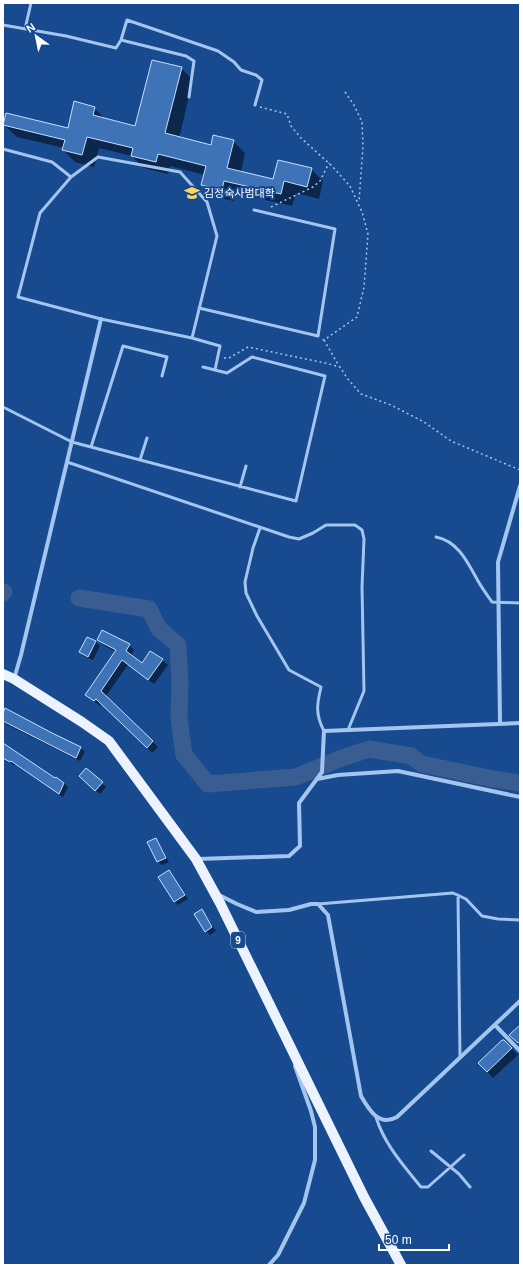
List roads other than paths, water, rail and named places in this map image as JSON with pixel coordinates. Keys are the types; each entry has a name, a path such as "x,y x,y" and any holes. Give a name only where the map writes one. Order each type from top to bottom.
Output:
{"main road":[{"name":"9","path":"3,674 14,679 109,741 196,860 214,892 364,1197 401,1265"}],"street":[{"path":"14,679 101,319"},
{"path":"500,723 498,562 520,486"},
{"path":"196,860 289,856 300,846 299,803 322,772 324,731 520,723"},
{"path":"317,779 338,775 398,771 520,798"},
{"path":"214,892 256,912 289,910 311,904 318,904 328,915 361,1096 368,1109 376,1117 391,1120 397,1117 520,1001"},
{"path":"495,1025 520,1051"},
{"path":"269,1265 278,1254 304,1203 315,1160 315,1127 313,1116 283,1033"}],"lane":[{"path":"25,29 31,3"},
{"path":"3,25 66,36 116,48 121,40 127,20 218,51 234,62 241,70 256,74 262,80 255,105"},
{"path":"121,40 186,56 194,61 189,97"},
{"path":"3,149 52,162 70,177"},
{"path":"192,338 217,236 207,202 180,172 98,157 70,177 40,213 18,297 101,319 192,338 220,346 216,370"},
{"path":"199,308 318,336 335,229 254,210"},
{"path":"91,447 123,346 168,357 162,376"},
{"path":"3,407 72,442 296,501 325,376 252,357 227,372 203,367"},
{"path":"140,460 147,438"},
{"path":"67,462 288,537 299,539 326,525 355,525 362,530 364,539 362,587 364,691 348,730"},
{"path":"240,487 246,466"},
{"path":"260,528 253,548 245,582 246,593 257,616 289,670 321,687 317,705 318,721 324,731"},
{"path":"436,537 444,539 455,547 463,556 492,602 520,603"},
{"path":"318,904 453,893 466,899 482,916 498,919 520,920"},
{"path":"458,895 460,1058"},
{"path":"376,1117 380,1130 399,1160 421,1187 428,1187 464,1155"},
{"path":"431,1151 459,1174 470,1187"}],"waterway":[{"path":"79,598 149,609 159,629 178,645 180,682 179,718 184,755 208,784 296,777 339,759 369,749 411,756 422,764 493,779 520,783"}],"place":[{"name":"김정숙사범대학","path":"192,193"}]}
